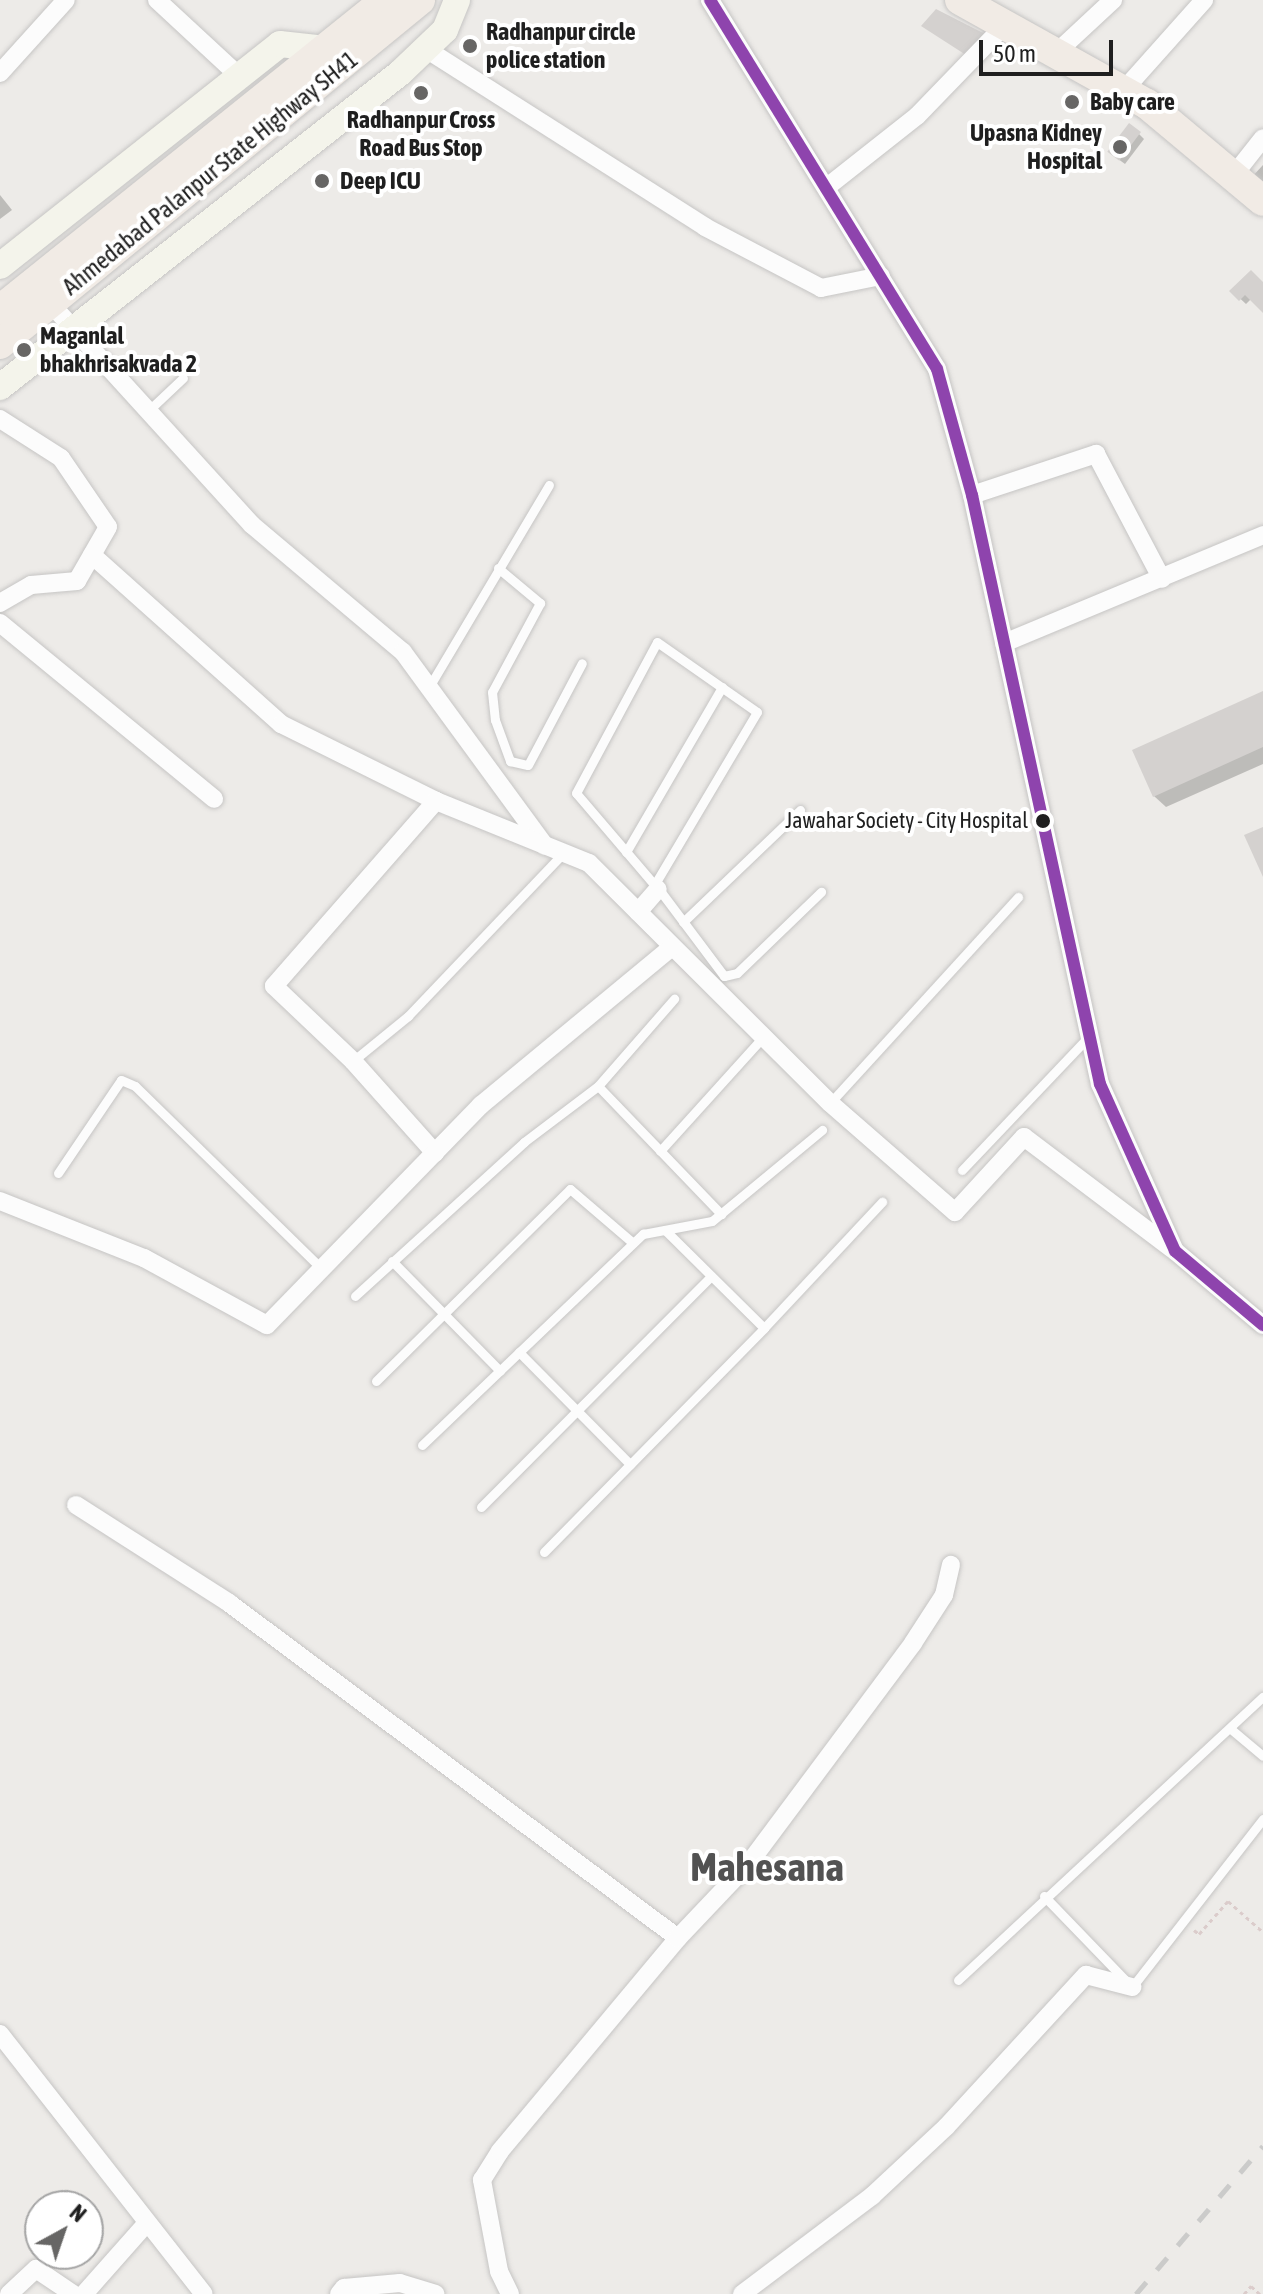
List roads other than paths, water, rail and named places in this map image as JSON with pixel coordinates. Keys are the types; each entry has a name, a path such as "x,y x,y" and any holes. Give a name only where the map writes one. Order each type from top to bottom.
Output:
{"main road":[{"name":"Ahmedabad Palanpur State Highway SH41","path":"0,344 420,0"},
{"path":"960,0 1147,104 1263,201"},
{"name":"Ahmedabad Palanpur State Highway SH41","path":"0,310 384,1"}],"street":[{"path":"0,73 66,0"},
{"path":"157,0 239,76"},
{"path":"0,387 426,49 445,30 457,0"},
{"path":"710,0 937,369 972,495 1100,1084 1175,1251"},
{"path":"1056,53 1113,0"},
{"path":"1123,91 1204,0"},
{"path":"827,187 917,116 1005,25"},
{"path":"0,266 280,44 326,49"},
{"path":"426,49 705,227 821,288 881,276"},
{"path":"1233,176 1263,138"},
{"path":"50,303 252,525 403,652 545,846"},
{"path":"0,419 61,458 108,527 77,581 31,585 0,603"},
{"path":"972,495 1096,454 1162,579"},
{"path":"1004,643 1263,535"},
{"path":"92,555 281,724 436,801 589,863 830,1103 955,1212 1024,1137 1175,1251 1263,1325"},
{"path":"0,623 214,799"},
{"path":"435,1153 353,1061 274,986 436,801"},
{"path":"638,912 658,889"},
{"path":"0,1201 144,1258 267,1325 481,1105 672,947"},
{"path":"76,1505 229,1603 678,1938"},
{"path":"510,2294 499,2271 482,2180 500,2151 678,1938 750,1862 913,1643 944,1595 951,1565"},
{"path":"742,2294 872,2196 946,2127 1086,1975 1132,1987"},
{"path":"0,2034 146,2224 204,2294"},
{"path":"84,2294 146,2224"},
{"path":"9,2294 36,2269 73,2294"},
{"path":"339,2294 344,2288 400,2283 435,2294"}],"lane":[{"path":"148,411 183,378"},
{"path":"429,687 549,485"},
{"path":"498,568 540,603 492,692 495,720 510,761 528,765 582,663"},
{"path":"658,889 655,884 757,712 657,642 576,793 658,889 724,976 737,973 821,892"},
{"path":"626,852 722,687"},
{"path":"683,922 800,810"},
{"path":"353,1061 408,1016 563,853"},
{"path":"830,1103 1018,897"},
{"path":"355,1296 524,1142 598,1086 674,999"},
{"path":"962,1170 1090,1036"},
{"path":"660,1151 763,1037"},
{"path":"58,1173 121,1080 135,1086 322,1269"},
{"path":"598,1086 721,1214"},
{"path":"422,1445 643,1234 712,1221 822,1130"},
{"path":"376,1381 570,1189 633,1243"},
{"path":"544,1552 764,1328 882,1202"},
{"path":"665,1230 764,1328"},
{"path":"392,1261 500,1371"},
{"path":"481,1507 711,1276"},
{"path":"519,1352 630,1464"},
{"path":"958,1980 1044,1896 1232,1730 1263,1697"},
{"path":"1232,1730 1263,1756"},
{"path":"1044,1896 1132,1987 1263,1819"}],"railway":[{"path":"1136,2294 1263,2146"}],"place":[{"name":"Radhanpur circle police station","path":"470,46"},
{"name":"Radhanpur Cross Road Bus Stop","path":"421,93"},
{"name":"Baby care","path":"1072,102"},
{"name":"Upasna Kidney Hospital","path":"1120,147"},
{"name":"Deep ICU","path":"322,181"},
{"name":"Maganlal bhakhrisakvada 2","path":"24,350"},
{"name":"Jawahar Society - City Hospital","path":"1043,821"}],"district":[{"name":"Mahesana","path":"767,1867"}]}
